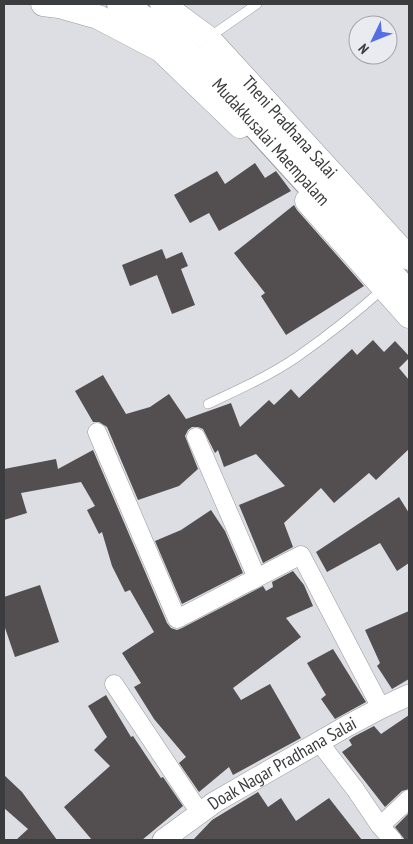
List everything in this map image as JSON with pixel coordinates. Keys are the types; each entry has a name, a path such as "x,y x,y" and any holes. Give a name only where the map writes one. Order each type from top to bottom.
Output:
{"main road":[{"name":"Theni Pradhana Salai","path":"43,4 107,8 161,50 232,117 409,316"},
{"name":"Theni Pradhana Salai","path":"162,4 208,38 409,258"},
{"name":"Mudakkusalai Maempalam","path":"107,8 126,5 196,61 409,294"}],"street":[{"path":"97,432 177,619 302,556 381,708"},
{"path":"196,437 257,578"},
{"path":"114,684 200,813"},
{"name":"Doak Nagar Pradhana Salai","path":"163,840 215,802 381,708 409,696"},
{"path":"319,742 355,789 380,826 393,840"},
{"path":"380,826 409,799"}],"lane":[{"path":"208,38 257,4"},
{"path":"208,404 244,387 296,358 354,315 384,288"}],"building":[{"path":"255,163 265,178 276,171 291,191 219,231 209,213 190,223 174,195 217,171 225,184"},
{"path":"294,205 364,286 286,335 261,296 265,293 234,253"},
{"path":"162,249 166,259 182,252 188,266 181,269 195,305 172,314 157,275 130,286 122,265"},
{"path":"373,340 384,352 395,341 409,356 399,368 409,380 409,449 376,480 369,473 334,503 321,488 284,523 293,547 263,563 239,505 285,486 256,454 224,467 218,450 215,453 203,429 192,427 185,436 198,469 179,486 138,500 107,427 99,422 93,422 75,391 103,375 126,414 150,407 169,394 186,419 231,403 240,427 269,400 274,405 291,389 299,398 352,349 357,355"},
{"path":"93,450 167,623 171,628 177,630 182,628 263,586 266,591 273,587 272,582 293,571 304,585 313,606 286,618 301,637 233,688 241,700 270,684 301,738 233,775 229,767 199,792 179,763 186,757 154,719 134,687 141,683 122,653 154,632 130,590 125,592 112,566 102,532 99,534 87,510 95,506 81,482 21,493 27,513 4,520 4,469 56,459 58,469"},
{"path":"399,497 409,513 409,563 397,571 380,543 327,572 316,552"},
{"path":"211,510 225,531 243,573 182,604 155,541 181,530"},
{"path":"40,585 59,642 15,657 4,625 4,597"},
{"path":"409,611 409,679 392,689 377,666 380,663 365,630"},
{"path":"333,649 366,702 335,719 321,699 326,695 307,663"},
{"path":"106,695 131,737 133,736 161,778 163,777 183,806 142,840 92,840 64,807 110,766 94,750 107,737 88,706"},
{"path":"409,715 409,789 402,791 385,807 342,752 352,745 349,740 353,737 374,726 381,734"},
{"path":"4,775 22,792 57,840 16,840 28,829 4,808"},
{"path":"258,792 268,807 281,798 296,821 329,798 362,840 193,840 212,820"},
{"path":"409,813 409,840 405,840 395,827"}]}
